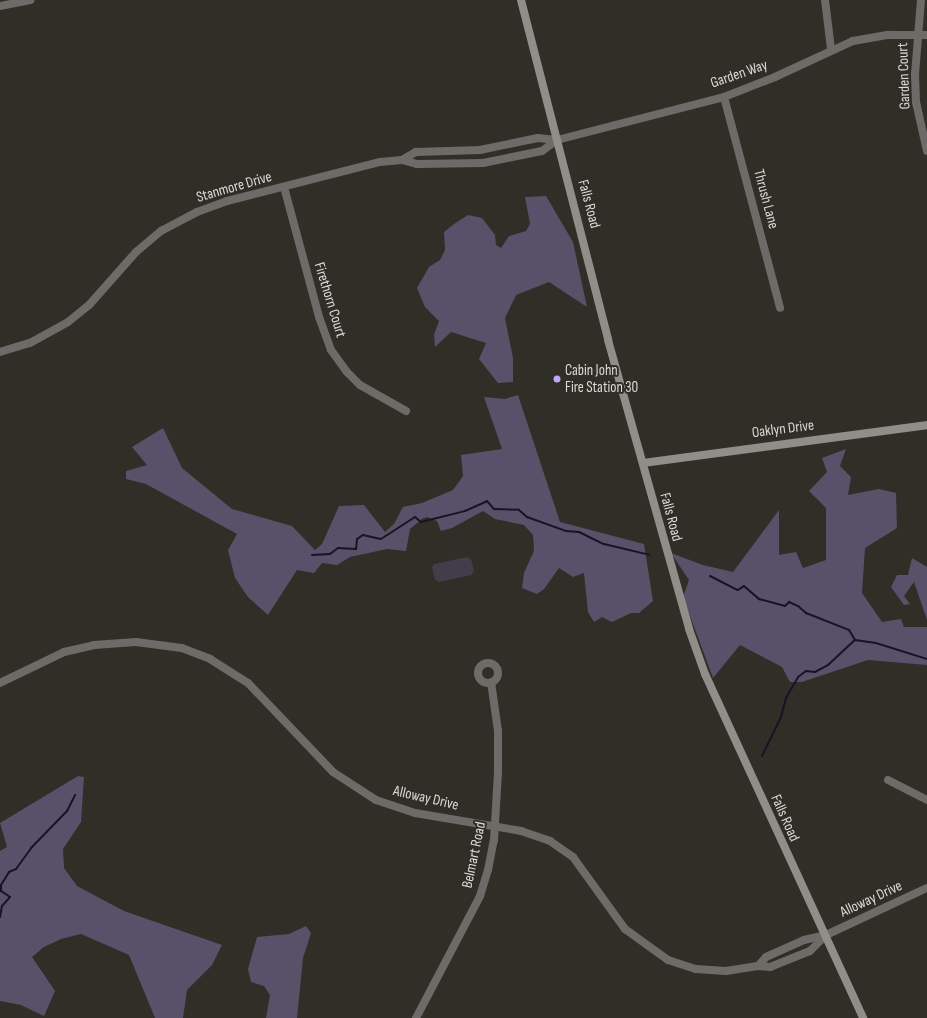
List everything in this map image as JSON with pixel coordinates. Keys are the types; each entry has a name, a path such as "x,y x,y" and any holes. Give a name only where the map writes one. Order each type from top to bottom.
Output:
{"main road":[{"name":"Falls Road","path":"521,0 666,553 705,674 795,873 826,936 863,1018"},
{"name":"Oaklyn Drive","path":"643,463 927,425"}],"street":[{"path":"0,6 30,0"},
{"path":"825,0 831,49"},
{"name":"Garden Court","path":"920,0 917,35 916,102 927,151"},
{"name":"Garden Way","path":"558,140 724,96 775,77 831,49 870,37 927,35"},
{"name":"Thrush Lane","path":"724,96 780,308"},
{"name":"Stanmore Drive","path":"402,160 416,152 480,150 538,138 558,140"},
{"name":"Stanmore Drive","path":"0,352 30,343 68,322 90,304 136,252 162,231 197,212 227,201 380,162 402,160 416,164 483,163 542,151 558,140"},
{"name":"Firethorn Court","path":"284,187 319,317 331,350 346,372 360,386 406,411"},
{"name":"Alloway Drive","path":"0,683 64,652 94,645 136,642 182,648 210,659 248,683 325,764 369,796 415,813 495,827 533,835 550,841 573,857 625,929 668,960 696,969 716,971 758,966 770,967 810,951 826,936"},
{"name":"Belmart Road","path":"416,1018 480,896 488,870 495,827 498,731 490,682"},
{"path":"888,780 927,800"},
{"name":"Alloway Drive","path":"758,966 766,957 804,940 826,936 927,888"}],"shaded area":[{"path":"546,196 573,242 587,307 549,282 516,295 505,318 513,358 513,382 498,383 479,359 486,343 451,332 435,347 434,335 439,321 425,307 417,288 429,267 440,260 445,250 444,232 454,224 468,215 482,218 495,235 496,245 501,248 509,236 526,231 530,224 525,197"},
{"path":"518,395 560,522 644,544 653,601 639,613 631,613 612,622 602,617 594,622 588,612 584,573 573,577 559,568 544,589 537,594 522,588 524,573 534,551 533,535 524,525 495,519 483,511 452,528 441,531 437,521 427,517 422,519 410,529 406,551 387,549 350,557 337,565 322,563 314,573 297,570 268,615 248,597 235,578 228,550 237,534 146,484 126,479 126,471 147,465 132,447 163,428 182,468 232,509 292,526 315,550 322,544 339,506 364,505 385,532 394,524 403,507 422,503 453,490 463,476 461,455 502,449 484,397 505,399"},
{"path":"846,449 840,466 851,477 848,495 879,489 896,493 897,528 865,548 862,593 882,622 901,619 904,627 927,627 927,665 868,660 802,682 790,682 782,667 740,645 713,678 683,597 689,580 671,553 703,565 733,572 779,510 779,555 796,552 803,568 826,560 826,508 809,491 827,472 822,458"},
{"path":"467,557 471,559 474,571 471,575 439,582 435,580 432,567 434,564"},
{"path":"912,558 927,567 927,620 914,582 904,596 910,604 904,605 891,587 897,575 908,575"},
{"path":"78,776 84,777 81,822 63,849 64,868 77,886 124,911 222,945 212,965 187,990 183,1018 155,1018 129,955 81,934 61,939 44,947 32,957 55,991 44,1016 21,1005 0,1001 0,851 7,847 0,823"},
{"path":"306,926 311,933 303,958 297,1018 266,1018 270,995 264,986 251,982 248,969 257,937 289,934"}],"waterway":[{"path":"312,555 330,554 338,548 356,549 357,539 363,535 381,539 415,517 421,522 465,511 487,501 494,509 519,510 527,517 566,531 579,532 604,544 650,555"},
{"path":"710,576 738,590 744,586 759,599 785,606 789,602 798,606 806,613 849,630 855,640"},
{"path":"762,756 781,717 786,698 798,677 806,671 815,672 828,665 855,640 876,643 927,659"},
{"path":"0,917 2,906 10,897 1,891 1,885 9,872 16,869 31,848 67,811 75,795"}],"place":[{"name":"Cabin John Fire Station 30","path":"557,379"}]}
